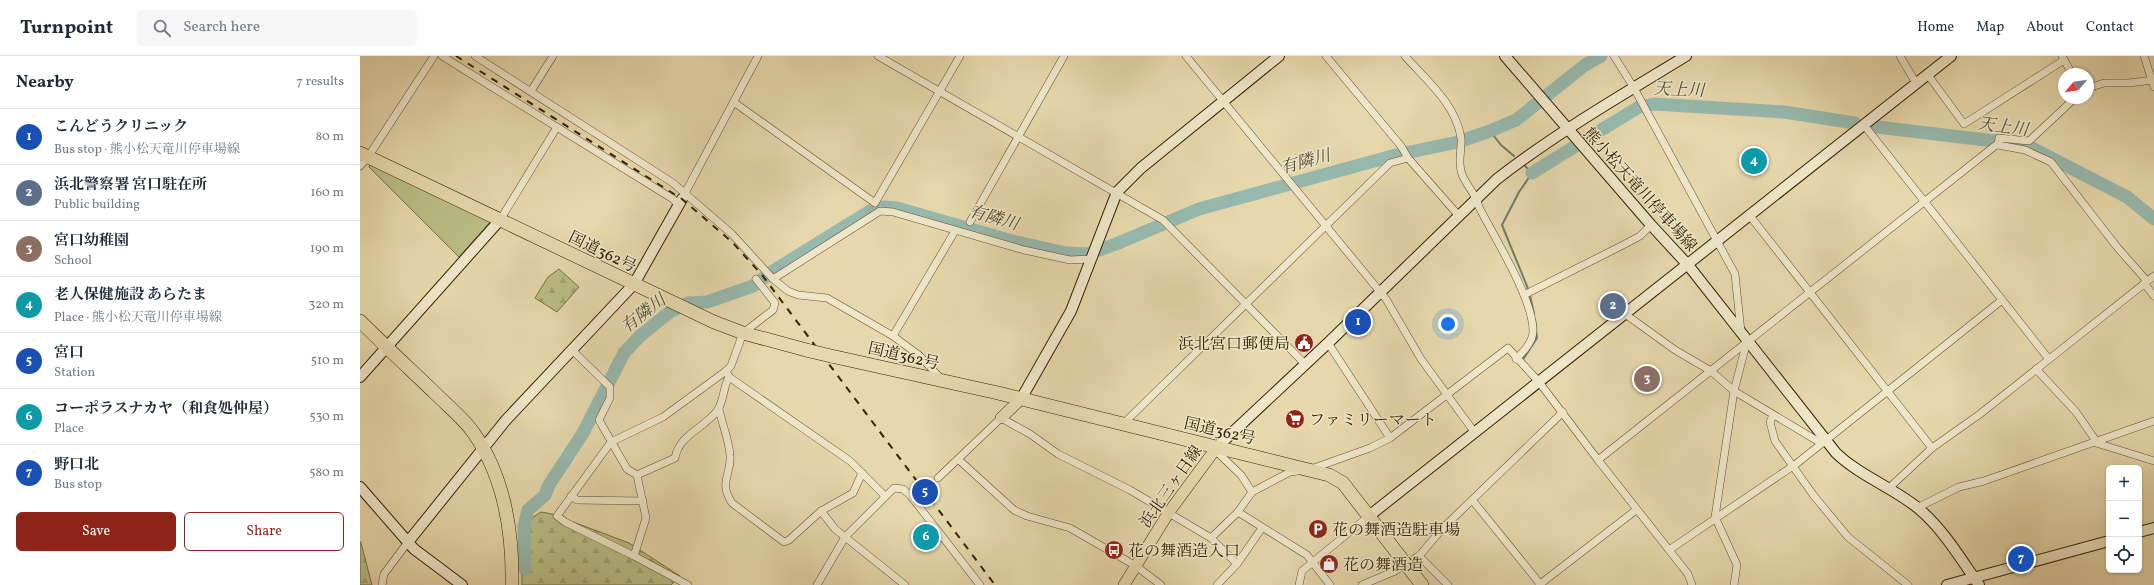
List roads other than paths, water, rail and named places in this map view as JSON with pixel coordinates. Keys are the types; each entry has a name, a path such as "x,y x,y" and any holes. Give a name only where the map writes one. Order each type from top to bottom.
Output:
{"highway":[{"name":"国道362号","path":"363,159 500,220 634,284 743,333 810,351 1021,399 1216,449 1309,469 1328,475 1342,483 1422,585"},
{"path":"360,321 462,419 483,449 500,486 506,511 511,538 512,585"}],"main road":[{"path":"1001,418 1021,399"},
{"name":"浜北三ヶ日線","path":"1124,585 1169,512 1216,449"}],"street":[{"path":"363,159 434,56"},
{"path":"442,56 673,199 682,198"},
{"path":"475,56 530,91 732,234 773,279 788,291 798,295 827,298 893,336 920,356 938,373 942,381"},
{"path":"530,91 553,56"},
{"path":"382,585 384,574 408,542 506,420 634,284 735,103 758,56"},
{"path":"878,56 1117,192 1165,222 1305,364"},
{"path":"773,279 878,206 960,56"},
{"path":"970,222 1064,56"},
{"path":"1186,56 1386,299 1421,359 1475,433"},
{"path":"1021,399 1071,311 1117,192 1140,168 1279,56"},
{"path":"1326,56 1401,146 1408,157 1459,216"},
{"path":"1405,56 1452,111 1461,141 1460,165 1462,174 1477,199 1479,207 1524,294 1531,315 1533,332 1526,349 1516,359"},
{"path":"1505,56 1568,130 1686,56"},
{"path":"1614,56 1634,88 1735,274 1744,337 1734,391 1716,517 1737,565 1734,585"},
{"path":"1900,56 1916,83"},
{"name":"熊小松天竜川停車場線","path":"1216,449 1497,179 1520,161 1568,130 1688,265 1951,56"},
{"path":"2094,86 2104,83 2153,83 2144,56"},
{"path":"1928,75 1964,124 2063,58 2069,68"},
{"path":"735,103 878,206 955,231 1070,260 1092,256"},
{"path":"1598,460 1711,371 1744,337 1809,292 1998,143 2011,138 2029,141 2069,104"},
{"path":"1864,125 2048,358"},
{"path":"360,377 500,220 557,127"},
{"path":"1998,143 2025,150 2051,162 2146,282 2154,296"},
{"path":"1123,424 1245,303 1390,163 1408,157"},
{"path":"1750,216 1932,448"},
{"path":"1524,294 1640,236 1651,225"},
{"path":"893,336 955,231"},
{"path":"1299,585 1299,576 1302,571 1369,516 1688,265 1823,442"},
{"path":"1888,488 1932,448 2036,369 2048,358 2154,276"},
{"path":"756,279 776,306 743,333 728,374 719,410 731,456 725,480 728,498 732,504 784,542 789,540 821,511 852,493 862,473"},
{"path":"1668,550 1794,465 2002,300"},
{"path":"1625,314 1676,350 1711,371 1734,391 1772,415 1823,442 1850,465 1917,508 1951,543 1977,581"},
{"path":"1328,343 1390,438"},
{"path":"1211,538 1238,512 1252,492 1290,472 1309,469 1370,448 1390,438 1508,348 1516,359 1539,382 1563,412 1636,510 1688,574 1692,585"},
{"path":"572,350 610,387 610,398 599,420 627,469 637,475 646,518 634,556"},
{"path":"2036,369 2076,412 2094,441 2154,461"},
{"path":"685,584 634,556 565,522 557,516 611,442 663,417 728,374"},
{"path":"728,374 850,461 885,496"},
{"path":"637,475 675,458 677,447 719,410"},
{"path":"1362,585 1406,565 1420,556 1443,528 1473,501 1563,412"},
{"path":"1772,415 1770,422 1775,441 1794,465 1814,496 1848,538 1908,585"},
{"path":"938,478 959,460 1001,418 1030,434 1058,454 1130,490 1169,512 1211,538 1237,564"},
{"path":"1917,508 1960,486 1984,480 2154,420"},
{"path":"1216,449 1241,475 1252,492"},
{"path":"959,460 1014,510 1027,516 1070,528 1136,566 1161,585"},
{"path":"360,487 408,542 462,585"},
{"path":"817,585 845,537 894,488 903,489 980,585"},
{"path":"571,496 577,500 643,501"},
{"path":"1473,501 1540,585 1636,510"},
{"path":"821,511 835,529 905,585"},
{"path":"1238,512 1307,555 1330,585"},
{"path":"1217,585 1237,564 1262,528"},
{"path":"2142,531 2154,528"},
{"path":"1947,585 1977,581 2106,542"},
{"path":"1420,556 1448,585"}],"waterway":[{"name":"有隣川","path":"525,569 524,526 528,510 545,495 549,485 583,433 624,353 640,336 671,311 688,303 707,302 753,286 773,271 870,211 884,207 897,208 1012,241 1066,253 1088,254 1116,244 1199,209 1396,155 1458,142 1490,131 1516,120 1585,65 1601,56"},
{"name":"天上川","path":"1583,141 1639,107 1654,104 1784,112 1855,123"},
{"name":"天上川","path":"1877,127 2019,144 2032,148 2127,197 2154,219"},
{"path":"1490,131 1501,145 1514,156"},
{"name":"天上川","path":"1532,173 1574,147"},
{"path":"1524,165 1532,173 1519,192 1502,225 1529,291"},
{"path":"1530,295 1534,314"},
{"path":"1522,361 1537,338 1535,319"}],"railway":[{"path":"456,56 682,199 732,242 762,275 995,585"}],"place":[{"name":"老人保健施設 あらたま","path":"1754,161"},
{"name":"浜北警察署 宮口駐在所","path":"1613,306"},
{"name":"こんどうクリニック","path":"1358,322"},
{"name":"浜北宮口郵便局","path":"1304,343"},
{"name":"宮口幼稚園","path":"1647,379"},
{"name":"ファミリーマート","path":"1295,419"},
{"name":"宮口","path":"925,492"},
{"name":"花の舞酒造駐車場","path":"1318,529"},
{"name":"コーポラスナカヤ（和食処仲屋）","path":"926,537"},
{"name":"花の舞酒造入口","path":"1114,550"},
{"name":"野口北","path":"2021,559"},
{"name":"花の舞酒造","path":"1329,564"}]}
